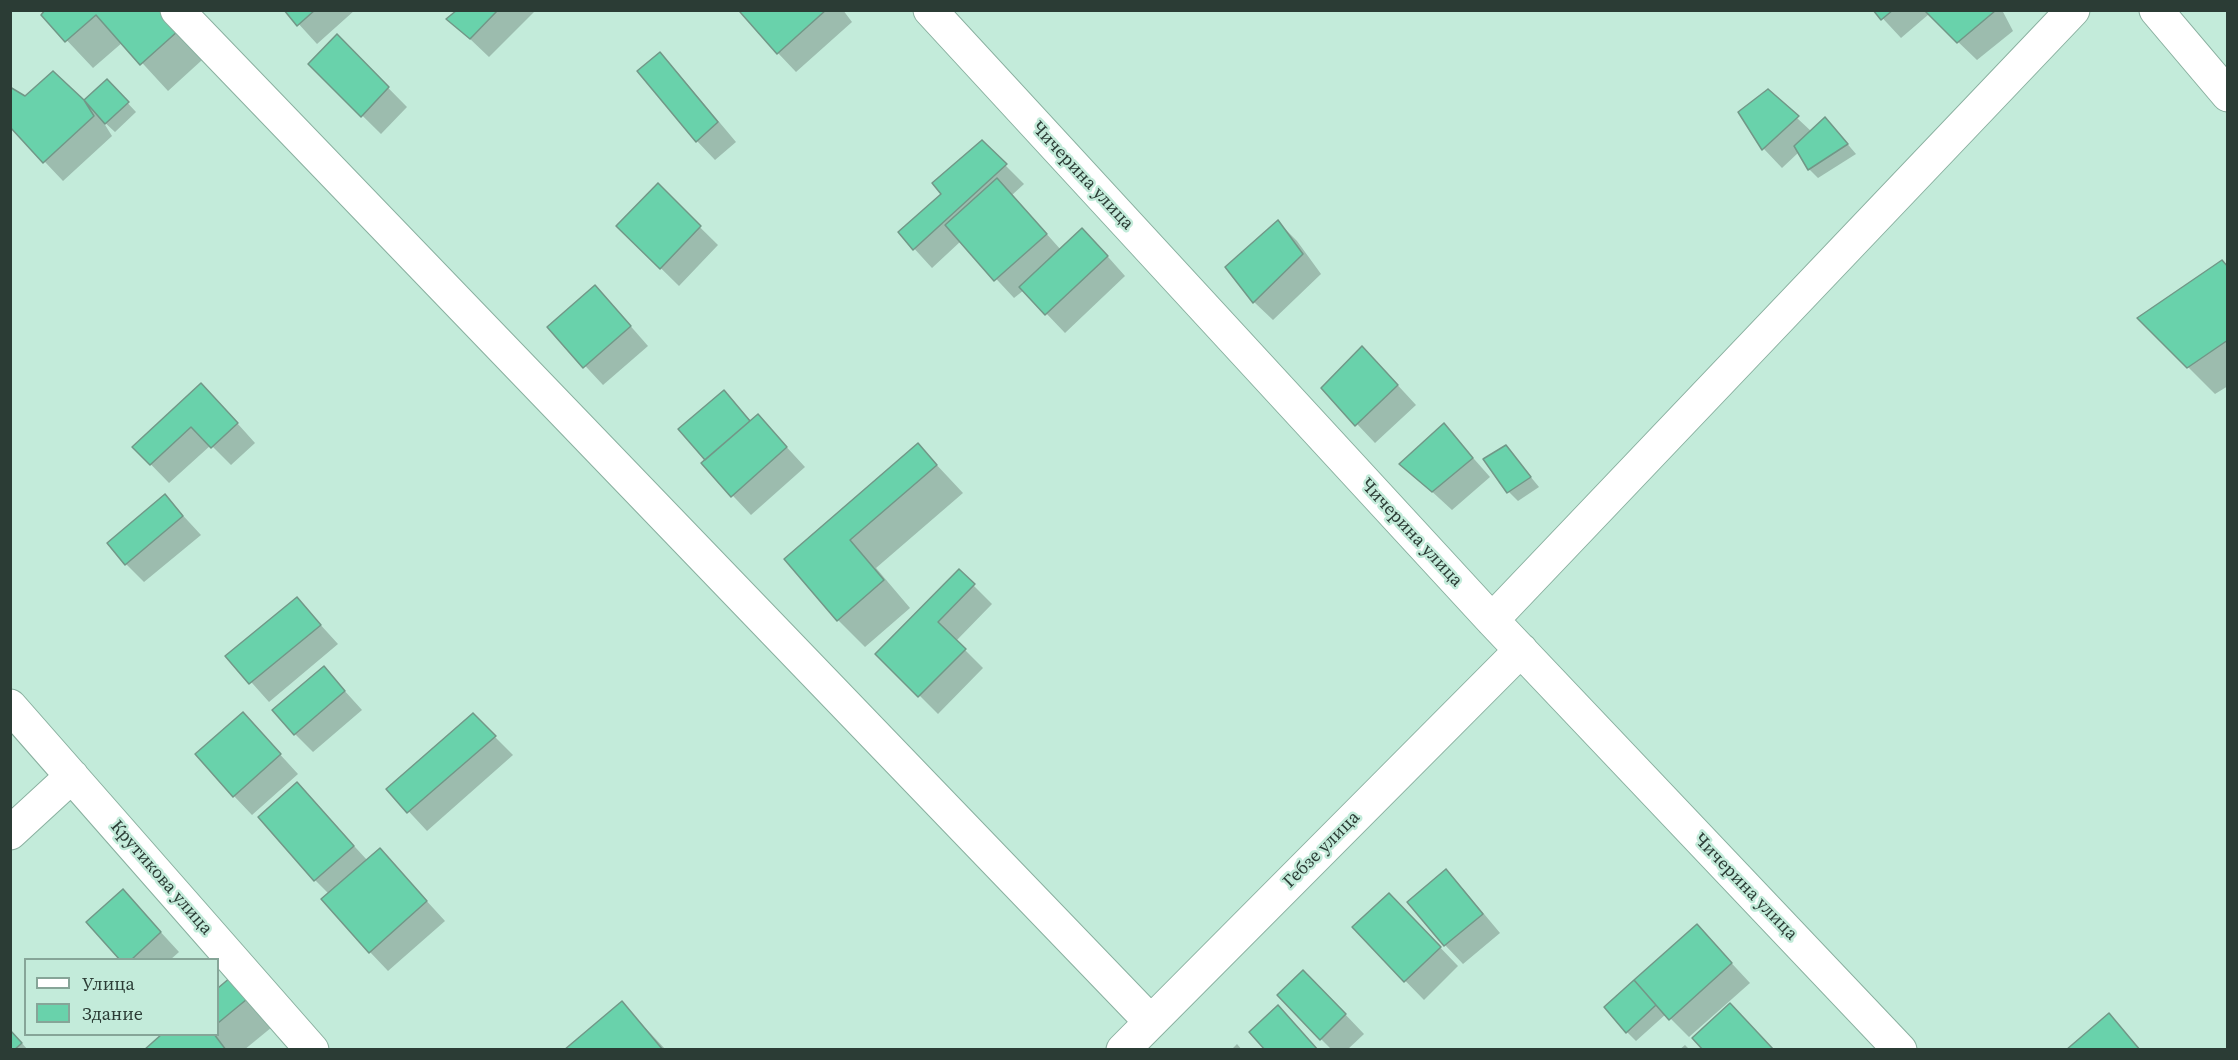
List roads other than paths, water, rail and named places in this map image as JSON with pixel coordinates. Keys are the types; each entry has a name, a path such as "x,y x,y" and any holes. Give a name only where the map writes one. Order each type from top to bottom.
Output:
{"street":[{"path":"177,10 1150,1021"},
{"name":"Чичерина улица","path":"930,10 1492,620 1900,1050"},
{"path":"1492,620 2073,10"},
{"path":"2156,10 2228,95"},
{"name":"Гебзе улица","path":"1122,1050 1521,650"},
{"name":"Крутикова улица","path":"10,706 312,1050"},
{"path":"10,832 72,776"}]}
